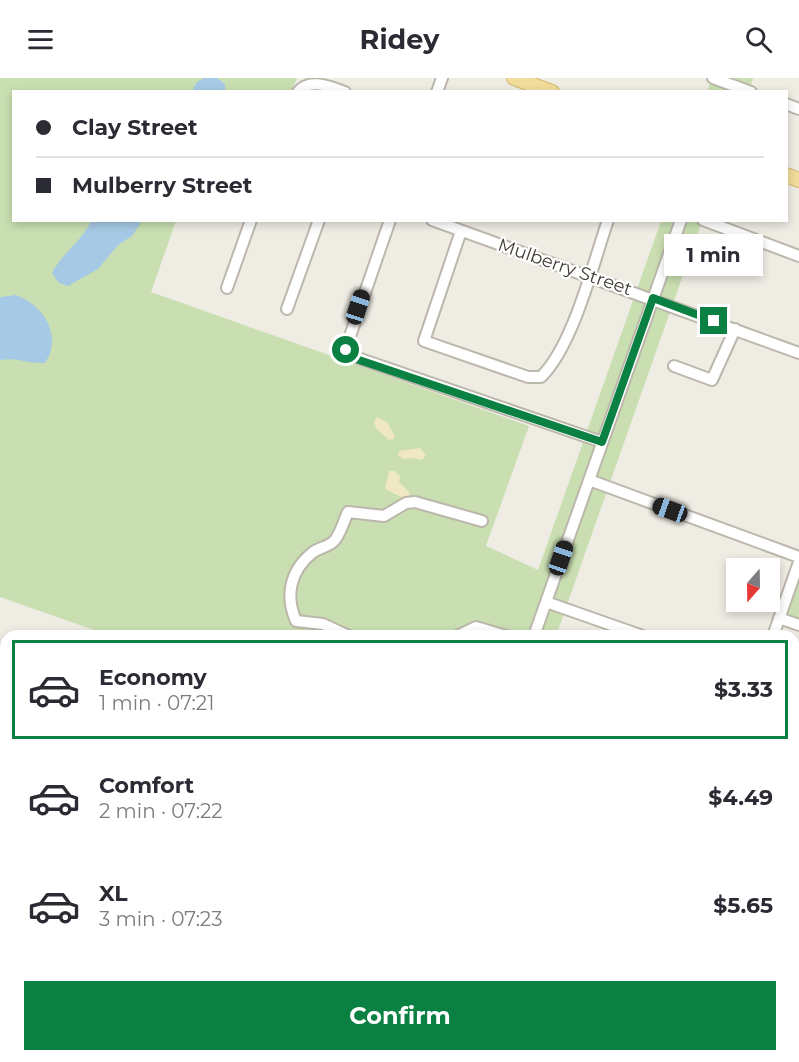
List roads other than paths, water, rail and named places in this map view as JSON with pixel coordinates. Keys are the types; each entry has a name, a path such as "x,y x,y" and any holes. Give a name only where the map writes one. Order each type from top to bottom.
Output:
{"main road":[{"path":"514,78 547,90"}],"street":[{"path":"713,78 746,90"},
{"path":"299,90 302,85 314,80 340,90"},
{"path":"227,288 250,222"},
{"path":"287,309 318,222"},
{"path":"389,222 364,289 347,345 349,355 602,442"},
{"name":"Mulberry Street","path":"437,222 799,352"},
{"path":"461,231 424,341 528,377 542,377 551,368 572,324 607,222"},
{"path":"536,630 680,222"},
{"path":"707,222 799,256"},
{"path":"674,366 712,380 735,329"},
{"path":"589,480 799,557"},
{"path":"336,630 323,624 296,621 291,609 289,592 294,576 314,551 333,542 348,512 384,516 406,503 415,502 482,521"},
{"path":"775,630 799,562"},
{"path":"546,602 626,630"},
{"path":"779,618 799,625"},
{"path":"470,630 476,627 486,630"}],"water":[{"path":"204,78 217,78 225,84 225,90 193,90 197,82"},
{"path":"90,222 141,222 132,236 118,245 98,269 68,286 59,283 52,273"},
{"path":"16,295 35,306 48,323 52,342 45,363 0,360 0,297"}]}
